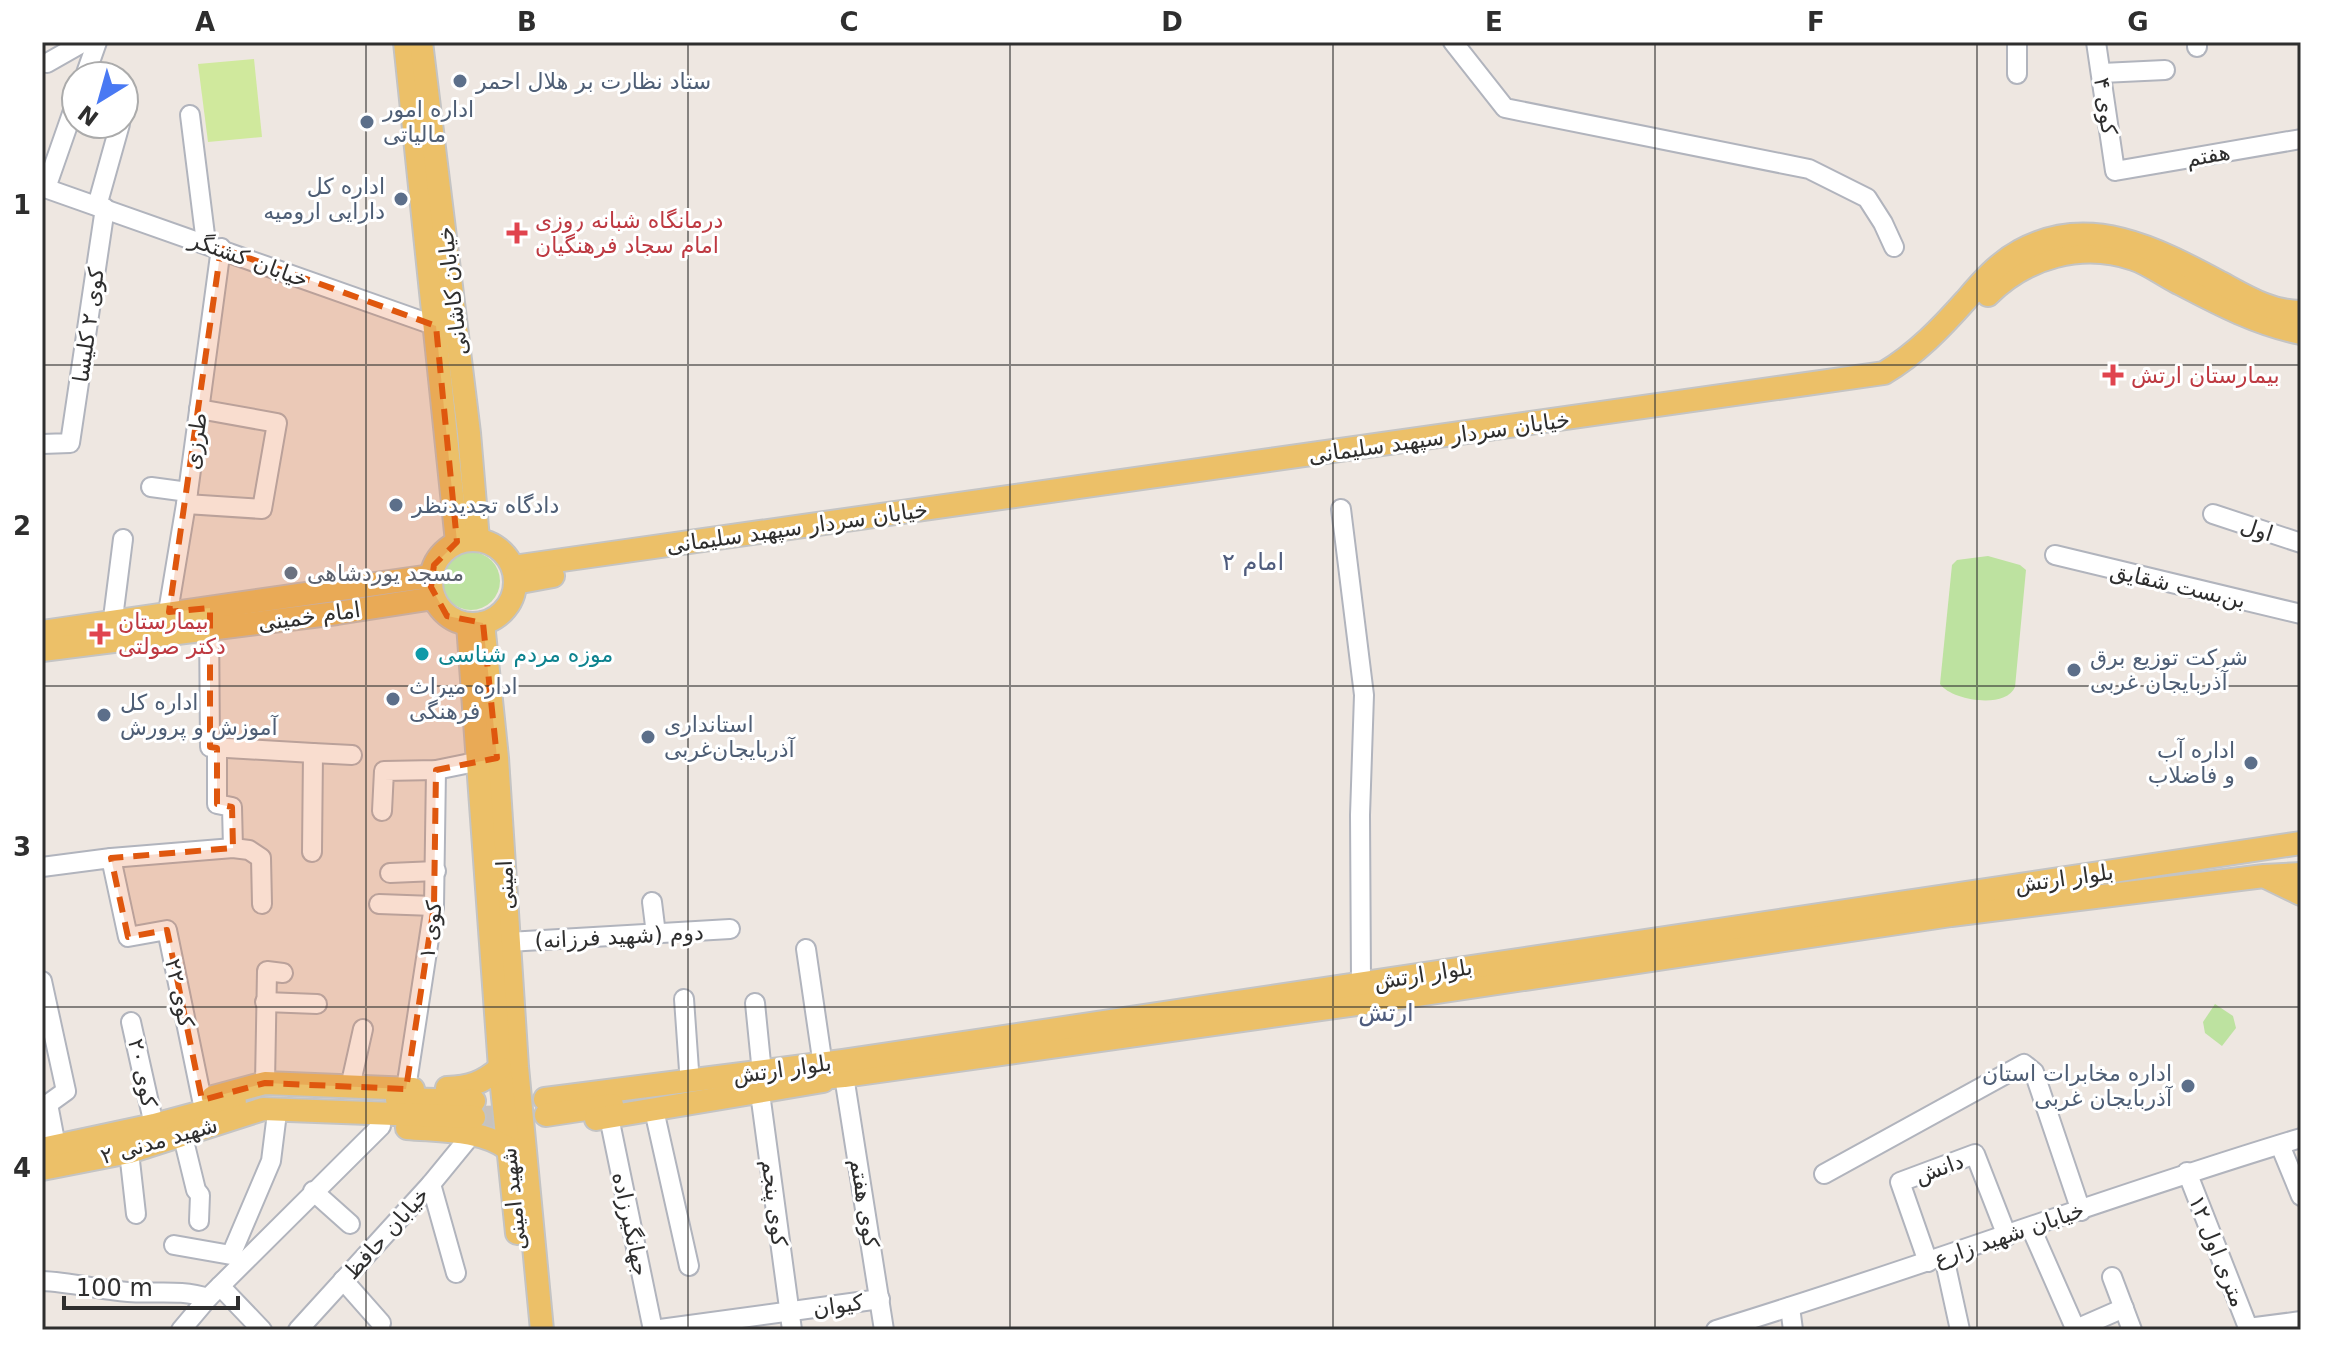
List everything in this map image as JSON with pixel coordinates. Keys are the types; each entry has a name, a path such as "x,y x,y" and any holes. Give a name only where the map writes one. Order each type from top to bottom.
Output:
{"main road":[{"path":"405,42 446,326"},
{"name":"خیابان کاشانی","path":"421,42 468,541"},
{"name":"خیابان سردار سپهبد سلیمانی","path":"514,575 1884,373 1907,359 2006,259 2023,248 2051,238 2080,234 2110,235 2140,244 2260,305 2301,312"},
{"name":"خیابان سردار سپهبد سلیمانی","path":"514,575 1886,384 1931,354 2000,283 2020,269 2066,253 2103,252 2135,259 2231,310 2265,324 2301,333"},
{"path":"468,541 496,546 514,575 508,606 493,620 475,624 447,616 432,587 439,556 468,541"},
{"name":"امام خمینی","path":"42,650 111,631 432,587"},
{"name":"امینی","path":"475,624 516,1148"},
{"name":"امام خمینی","path":"42,632 111,631"},
{"name":"امینی","path":"487,760 508,942 508,1067"},
{"path":"2270,845 2301,827"},
{"name":"بلوار ارتش","path":"2065,890 2270,845 2301,843"},
{"name":"بلوار ارتش","path":"544,1107 766,1082 836,1065 1362,993 1950,904 2065,890 2301,874"},
{"path":"2264,876 2301,894"},
{"path":"273,1102 350,1087 406,1089 473,1110 496,1139 516,1148 530,1132 544,1107 689,1070 761,1063 836,1065"},
{"path":"544,1107 609,1117 760,1093 836,1065"},
{"path":"473,1110 486,1080 508,1067 532,1087 544,1107"},
{"path":"170,1132 202,1100 473,1110"},
{"path":"273,1102 381,1126 473,1110"},
{"name":"شهید مدنی ۲","path":"49,1147 170,1132 263,1109 273,1102"},
{"name":"شهید مدنی ۲","path":"42,1169 129,1152 170,1132"},
{"name":"شهید امینی","path":"516,1148 527,1330"},
{"name":"شهید امینی","path":"516,1148 542,1330"}],"street":[{"path":"47,63 84,42"},
{"path":"1453,42 1505,108 1809,169 1867,198 1894,247"},
{"path":"2017,42 2017,74"},
{"name":"کوی ۴","path":"2096,42 2115,171"},
{"path":"2102,73 2165,70"},
{"name":"طرزی","path":"166,623 199,409 213,245 190,115"},
{"name":"هفتم","path":"2115,171 2301,139"},
{"path":"44,187 62,140"},
{"path":"101,207 116,140"},
{"name":"خیابان کشتگر","path":"44,187 446,326"},
{"name":"کوی ۲ کلیسا","path":"42,444 70,443 101,207"},
{"path":"151,487 187,498 262,509 277,423 199,409"},
{"path":"1341,509 1364,695 1360,815 1362,993"},
{"name":"اول","path":"2213,514 2301,543"},
{"path":"111,631 123,539"},
{"name":"بن‌بست شقایق","path":"2055,555 2301,614"},
{"path":"209,619 217,804 232,807 233,848"},
{"path":"214,747 352,755"},
{"path":"312,852 313,753"},
{"path":"382,811 384,771 436,770 487,760"},
{"name":"کوی ۱","path":"406,1089 434,906 436,770"},
{"path":"42,867 111,858 233,848 249,850 261,858 262,904"},
{"name":"کوی ۲۲","path":"111,858 128,937 167,930 202,1100"},
{"path":"390,873 436,871"},
{"path":"652,902 656,934"},
{"path":"379,904 434,906"},
{"name":"دوم (شهید فرزانه)","path":"508,942 730,929"},
{"name":"کوی هفتم","path":"806,949 836,1065 884,1330"},
{"path":"174,1245 231,1255 271,1161 273,1102 265,1002 267,971 283,973"},
{"path":"42,981 66,1091 48,1104 49,1147"},
{"path":"684,999 689,1070"},
{"path":"265,1002 317,1004"},
{"path":"755,1003 761,1063"},
{"name":"کوی ۲۰","path":"131,1022 170,1132 200,1195 199,1221"},
{"path":"350,1087 363,1029"},
{"path":"1824,1174 2024,1064 2034,1072 2081,1211"},
{"name":"کوی پنجم","path":"760,1093 791,1321"},
{"name":"خیابان حافظ","path":"298,1330 431,1184 473,1110"},
{"path":"654,1110 689,1266"},
{"name":"جهانگیرزاده","path":"609,1117 653,1330"},
{"path":"181,1330 313,1191 381,1126"},
{"name":"خیابان شهید زارع","path":"1716,1330 2031,1228 2187,1172 2301,1138"},
{"path":"2280,1145 2301,1196"},
{"path":"129,1152 136,1214"},
{"name":"دانش","path":"1936,1259 1900,1182 1975,1154 2007,1236"},
{"name":"۱۲ متری اول","path":"2187,1172 2248,1329"},
{"path":"431,1184 456,1273"},
{"path":"313,1191 350,1224"},
{"path":"2031,1228 2076,1329 2124,1308"},
{"path":"1936,1259 1960,1330"},
{"path":"2112,1277 2132,1330"},
{"path":"343,1280 381,1323"},
{"path":"42,1281 141,1293 214,1292 262,1330"},
{"name":"کیوان","path":"653,1330 791,1321 880,1299"},
{"path":"1790,1307 1793,1330"},
{"path":"2248,1329 2301,1321"}],"highlighted area":[{"path":"221,248 436,326 457,542 434,565 431,587 447,616 483,623 497,758 436,770 434,906 406,1089 265,1083 202,1100 167,930 128,937 111,858 233,848 232,807 217,804 217,748 210,747 210,608 169,612"}],"green space":[{"path":"254,59 262,137 208,142 198,64"},
{"path":"471,552 492,560 500,581 492,602 471,610 450,602 442,581 450,560"},
{"path":"1988,556 2020,565 2026,570 2015,687 2010,694 2001,698 1979,700 1956,695 1940,684 1952,565 1957,560"},
{"path":"2215,1004 2233,1016 2236,1028 2222,1046 2205,1033 2203,1022"}],"tunnel":[{"path":"474,1117 546,1115"}],"place":[{"name":"ستاد نظارت بر هلال احمر","path":"460,81"},
{"name":"اداره امور مالیاتی","path":"367,122"},
{"name":"اداره کل دارایی ارومیه","path":"401,199"},
{"name":"درمانگاه شبانه روزی امام سجاد فرهنگیان","path":"517,233"},
{"name":"بیمارستان ارتش","path":"2113,375"},
{"name":"دادگاه تجدیدنظر","path":"396,505"},
{"name":"مسجد یوردشاهی","path":"291,573"},
{"name":"بیمارستان دکتر صولتی","path":"100,634"},
{"name":"موزه مردم شناسی","path":"422,654"},
{"name":"شرکت توزیع برق آذربایجان غربی","path":"2074,670"},
{"name":"اداره میراث فرهنگی","path":"393,699"},
{"name":"اداره کل آموزش و پرورش","path":"104,715"},
{"name":"استانداری آذربایجان‌غربی","path":"648,737"},
{"name":"اداره آب و فاضلاب","path":"2251,763"},
{"name":"اداره مخابرات استان آذربایجان غربی","path":"2188,1086"}],"district":[{"name":"امام ۲","path":"1253,562"},
{"name":"ارتش","path":"1386,1013"}]}
